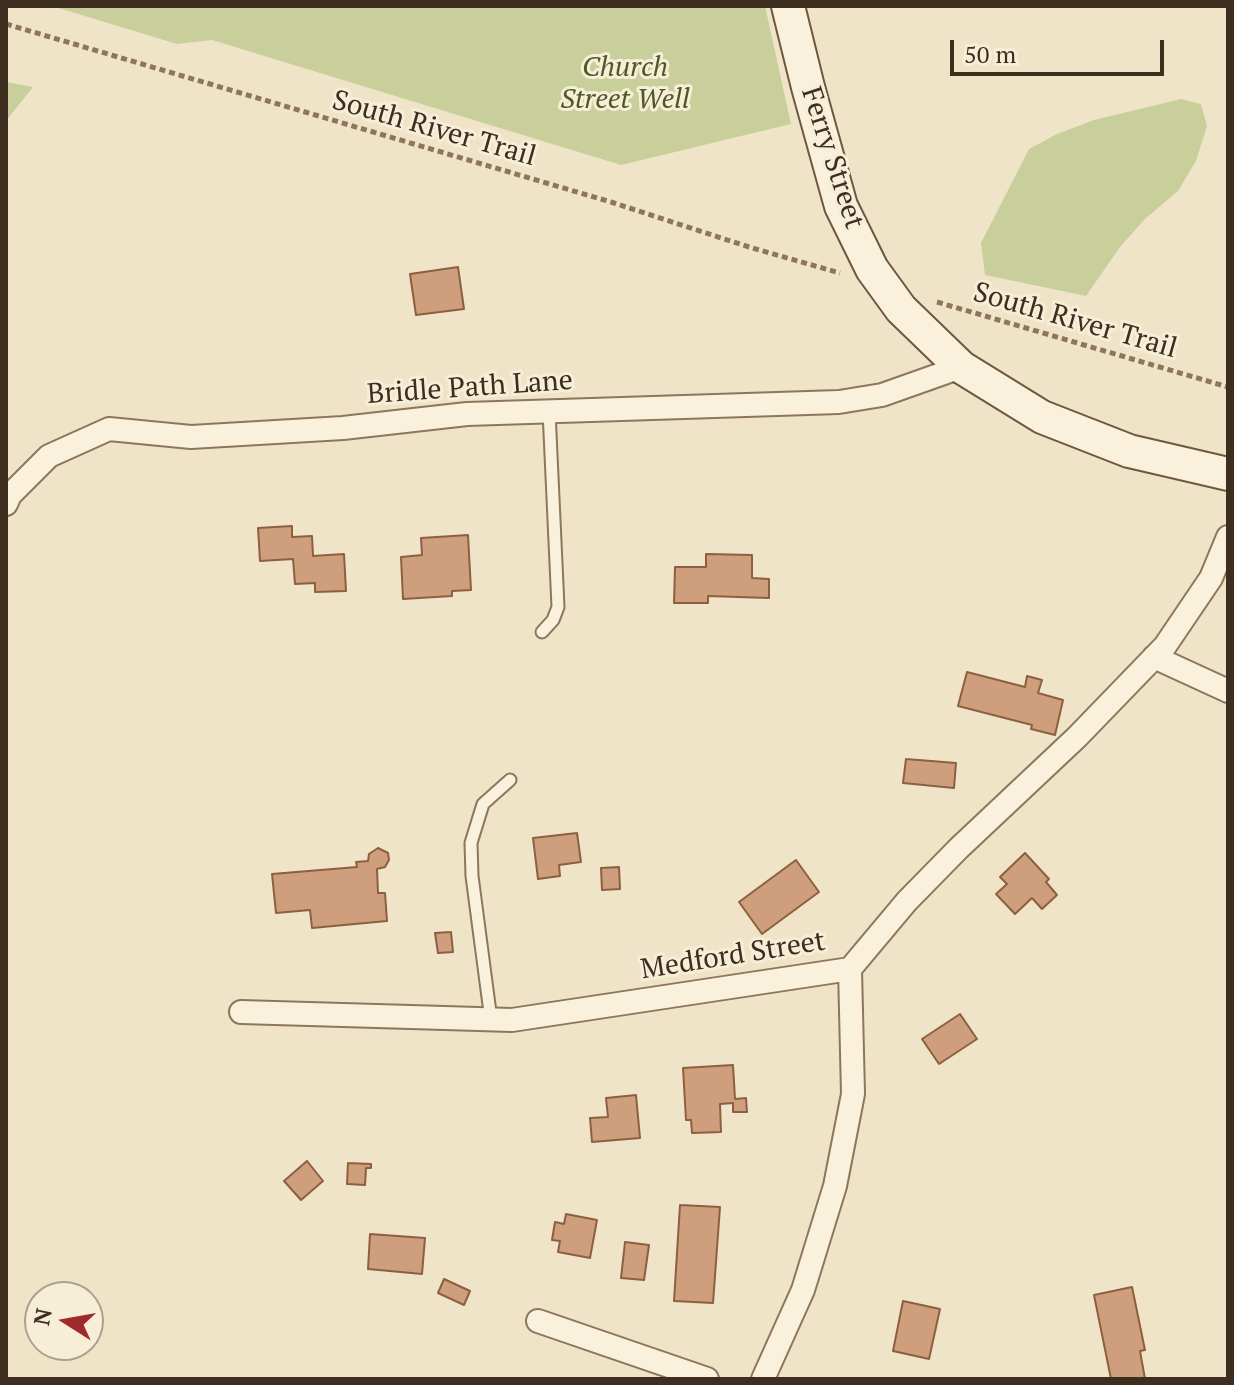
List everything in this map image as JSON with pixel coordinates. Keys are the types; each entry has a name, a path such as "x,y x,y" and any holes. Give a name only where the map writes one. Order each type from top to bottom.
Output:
{"main road":[{"name":"Ferry Street","path":"788,6 841,206 872,269 901,309 961,367 1042,417 1129,451 1228,474"}],"street":[{"name":"Bridle Path Lane","path":"6,504 10,495 49,456 109,429 206,436 343,428 451,415 667,405 763,406 839,402 882,395 961,367"},
{"name":"Medford Street","path":"241,1012 525,1019 850,969 927,880 1077,737 1165,646 1211,578 1228,537"},
{"path":"1154,657 1228,691"},
{"path":"763,1379 803,1290 835,1186 853,1094 850,969"},
{"path":"538,1321 707,1379"}],"lane":[{"path":"542,632 553,620 558,607 549,410"},
{"path":"491,1020 472,876 471,843 483,804 510,780"}],"path":[{"name":"South River Trail","path":"6,24 596,197 849,276"},
{"name":"South River Trail","path":"926,298 1228,387"}],"green space":[{"name":"Church Street Well","path":"52,6 765,6 791,124 621,165 212,40 177,44"},
{"path":"6,82 33,87 6,121"},
{"path":"1181,99 1201,104 1207,126 1196,161 1178,191 1145,219 1120,247 1086,296 985,275 981,243 1029,149 1094,120"}],"building":[{"path":"458,267 464,309 416,315 410,274"},
{"path":"292,526 292,537 312,536 313,556 344,554 346,591 315,592 315,583 295,584 293,559 260,561 258,528"},
{"path":"468,535 471,590 452,591 452,596 403,599 401,557 422,555 421,538"},
{"path":"706,554 752,555 752,578 769,579 769,598 708,596 708,603 674,603 675,567 706,567"},
{"path":"967,672 1025,687 1027,676 1042,680 1038,693 1063,700 1055,735 1031,729 1032,725 958,706"},
{"path":"906,759 956,763 954,788 903,783"},
{"path":"577,833 581,862 559,865 560,876 538,879 533,838"},
{"path":"378,848 388,853 389,860 385,867 377,869 378,893 385,893 387,921 312,928 310,910 276,913 272,874 357,867 356,862 368,861 369,854"},
{"path":"1025,853 1049,879 1046,882 1057,895 1042,909 1032,898 1015,914 996,894 1007,884 1000,877"},
{"path":"796,860 819,892 762,934 739,902"},
{"path":"619,867 620,889 602,890 601,868"},
{"path":"451,932 453,952 438,953 435,933"},
{"path":"960,1014 977,1039 939,1064 922,1039"},
{"path":"733,1065 735,1099 746,1098 747,1112 733,1112 733,1103 720,1104 721,1132 692,1133 691,1120 686,1120 683,1068"},
{"path":"636,1095 640,1138 592,1142 590,1118 608,1117 606,1098"},
{"path":"307,1161 323,1181 301,1200 284,1181"},
{"path":"348,1163 371,1164 371,1168 366,1168 365,1185 347,1184"},
{"path":"680,1205 720,1207 713,1303 674,1301"},
{"path":"566,1214 597,1220 590,1258 558,1252 560,1241 552,1240 555,1222 564,1224"},
{"path":"370,1234 425,1238 422,1274 368,1269"},
{"path":"625,1242 649,1245 644,1280 621,1278"},
{"path":"444,1279 470,1291 464,1305 438,1293"},
{"path":"1132,1287 1145,1350 1140,1351 1145,1379 1111,1379 1094,1295"},
{"path":"903,1301 940,1309 929,1359 893,1351"}]}
